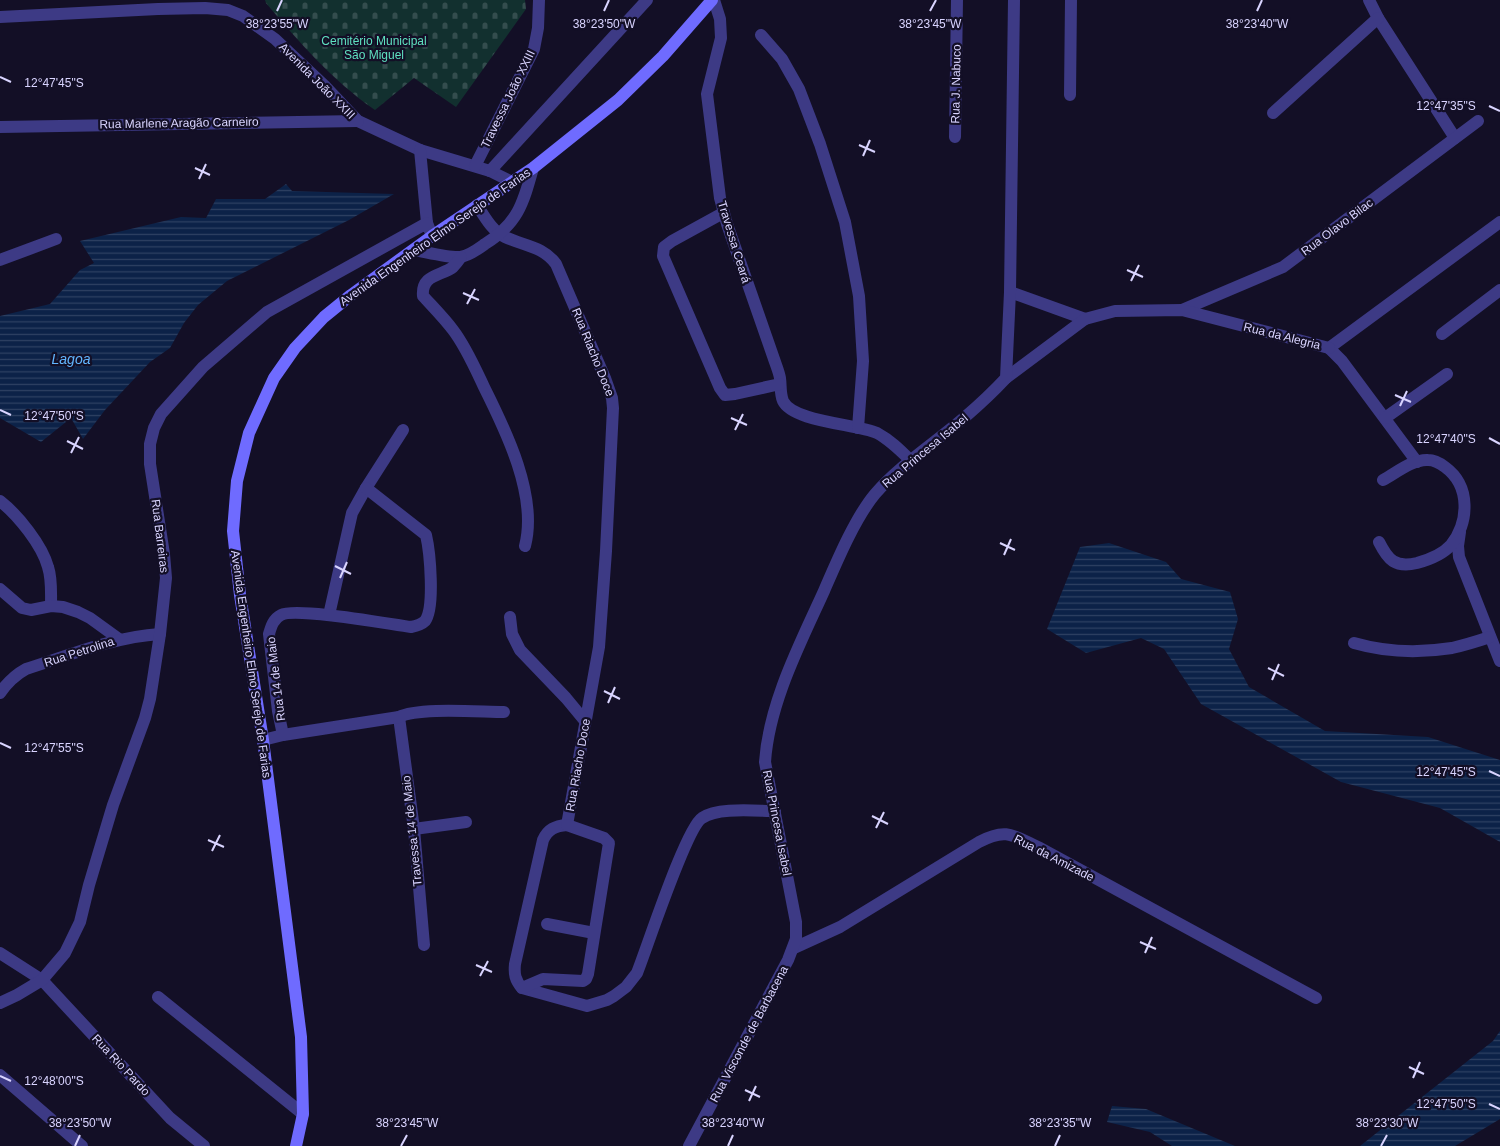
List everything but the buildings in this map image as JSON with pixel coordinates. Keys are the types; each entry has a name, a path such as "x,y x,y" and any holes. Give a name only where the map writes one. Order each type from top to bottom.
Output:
{"main road":[{"name":"Avenida Engenheiro Elmo Serejo de Farias","path":"296,1146 303,1114 301,1037 263,740 240,595 233,531 237,481 249,433 274,378 295,348 324,317 432,236 533,168 618,100 663,56 713,0"}],"street":[{"name":"Travessa João XXIII","path":"475,166 534,49 538,28 539,0"},
{"path":"490,171 647,0"},
{"name":"Travessa Ceará","path":"713,0 720,19 721,38 707,94 723,213 774,359 784,402 788,407 818,420 868,430 884,438 910,460"},
{"name":"Rua J. Nabuco","path":"954,137 957,0"},
{"path":"1006,378 1010,292 1014,0"},
{"path":"1070,95 1071,0"},
{"path":"1369,0 1378,18 1455,138"},
{"name":"Avenida João XXIII","path":"0,16 158,9 205,8 228,10 242,16 275,39 325,86 358,121 420,150 490,171 512,182"},
{"path":"1274,113 1378,18"},
{"path":"760,35 782,59 798,89 820,144 845,222 860,305 863,361 858,428"},
{"name":"Rua Marlene Aragão Carneiro","path":"0,127 358,121"},
{"name":"Rua Olavo Bilac","path":"1182,310 1283,267 1478,121"},
{"path":"420,150 426,223 432,236"},
{"path":"525,546 528,528 525,499 517,462 507,434 468,354 454,331 423,296 422,291 430,278 452,268 461,257 473,252 500,234 511,223 519,210 533,168"},
{"name":"Rua Riacho Doce","path":"477,205 486,219 504,237 542,251 556,264 612,398 613,439 598,647 567,826 558,826 546,833 539,851 515,964 516,982 522,988"},
{"path":"723,213 672,241 664,247 662,256 720,388 726,395 780,384"},
{"name":"Rua da Alegria","path":"1006,378 1085,319 1115,311 1182,310 1329,348 1500,222"},
{"name":"Rua Barreiras","path":"0,1003 42,980 65,953 80,922 113,805 145,718 150,699 160,634 166,578 150,464 150,444 154,428 161,414 203,367 267,312 426,223"},
{"path":"0,260 56,239"},
{"path":"414,250 461,257"},
{"path":"1442,334 1500,290"},
{"path":"1010,292 1085,319"},
{"path":"1329,348 1342,361 1417,462"},
{"path":"1385,418 1447,374"},
{"name":"Rua Princesa Isabel","path":"794,948 797,931 796,922 765,762 771,721 795,656 839,556 874,494 910,460 964,418 1006,378"},
{"path":"329,615 348,524 352,514 366,488 404,430"},
{"path":"1383,480 1417,462 1428,460 1439,463 1455,476 1466,504 1458,546 1459,557 1500,661"},
{"name":"Rua 14 de Maio","path":"283,735 269,634 272,624 282,614 290,612 329,615 411,627 422,623 428,615 431,577 426,536 366,488"},
{"path":"0,501 13,512 35,541 46,560 51,580 51,606"},
{"path":"1379,542 1387,557 1393,562 1412,564 1437,556 1449,547 1460,532"},
{"path":"0,589 22,608 31,610 51,606 63,607 78,612 90,618 119,639"},
{"path":"510,617 512,634 520,650 566,698 585,721"},
{"name":"Rua Petrolina","path":"2,688 17,674 26,669 119,639 135,635 160,634"},
{"path":"1354,643 1369,648 1413,650 1452,648 1490,637"},
{"path":"263,740 283,735 399,717 404,714 504,712"},
{"name":"Travessa 14 de Maio","path":"399,717 414,829 424,946"},
{"path":"522,988 587,1006 614,996 626,987 637,974 684,846 696,823 708,814 720,812 774,811"},
{"path":"414,829 466,822"},
{"path":"522,988 543,979 583,981 586,979 609,843 604,838 567,826"},
{"name":"Rua da Amizade","path":"794,948 840,927 979,842 992,835 1002,833 1040,848 1316,998"},
{"path":"546,924 594,933"},
{"name":"Rua Visconde de Barbacena","path":"689,1146 794,948"},
{"name":"Rua Rio Pardo","path":"0,953 42,980 170,1118 204,1146"},
{"path":"158,997 303,1114"},
{"path":"0,1074 82,1146"}],"green space":[{"name":"Cemitério Municipal São Miguel","path":"265,0 525,0 526,9 456,107 414,78 375,110 330,73 303,46"}],"water":[{"name":"Lagoa","path":"286,184 292,191 394,194 349,220 227,281 198,305 184,323 170,348 150,362 105,410 83,439 71,418 41,442 0,418 0,316 50,304 80,270 94,263 80,241 181,217 206,218 216,199 265,199"},
{"path":"1109,543 1166,562 1181,579 1230,592 1238,619 1229,649 1249,687 1325,731 1428,737 1500,760 1500,842 1440,808 1341,782 1201,704 1164,649 1141,638 1086,653 1047,629 1080,547"},
{"path":"1500,1031 1500,1119 1455,1146 1360,1146 1493,1041"},
{"path":"1112,1106 1146,1109 1235,1146 1172,1146 1150,1132 1107,1122"}]}
